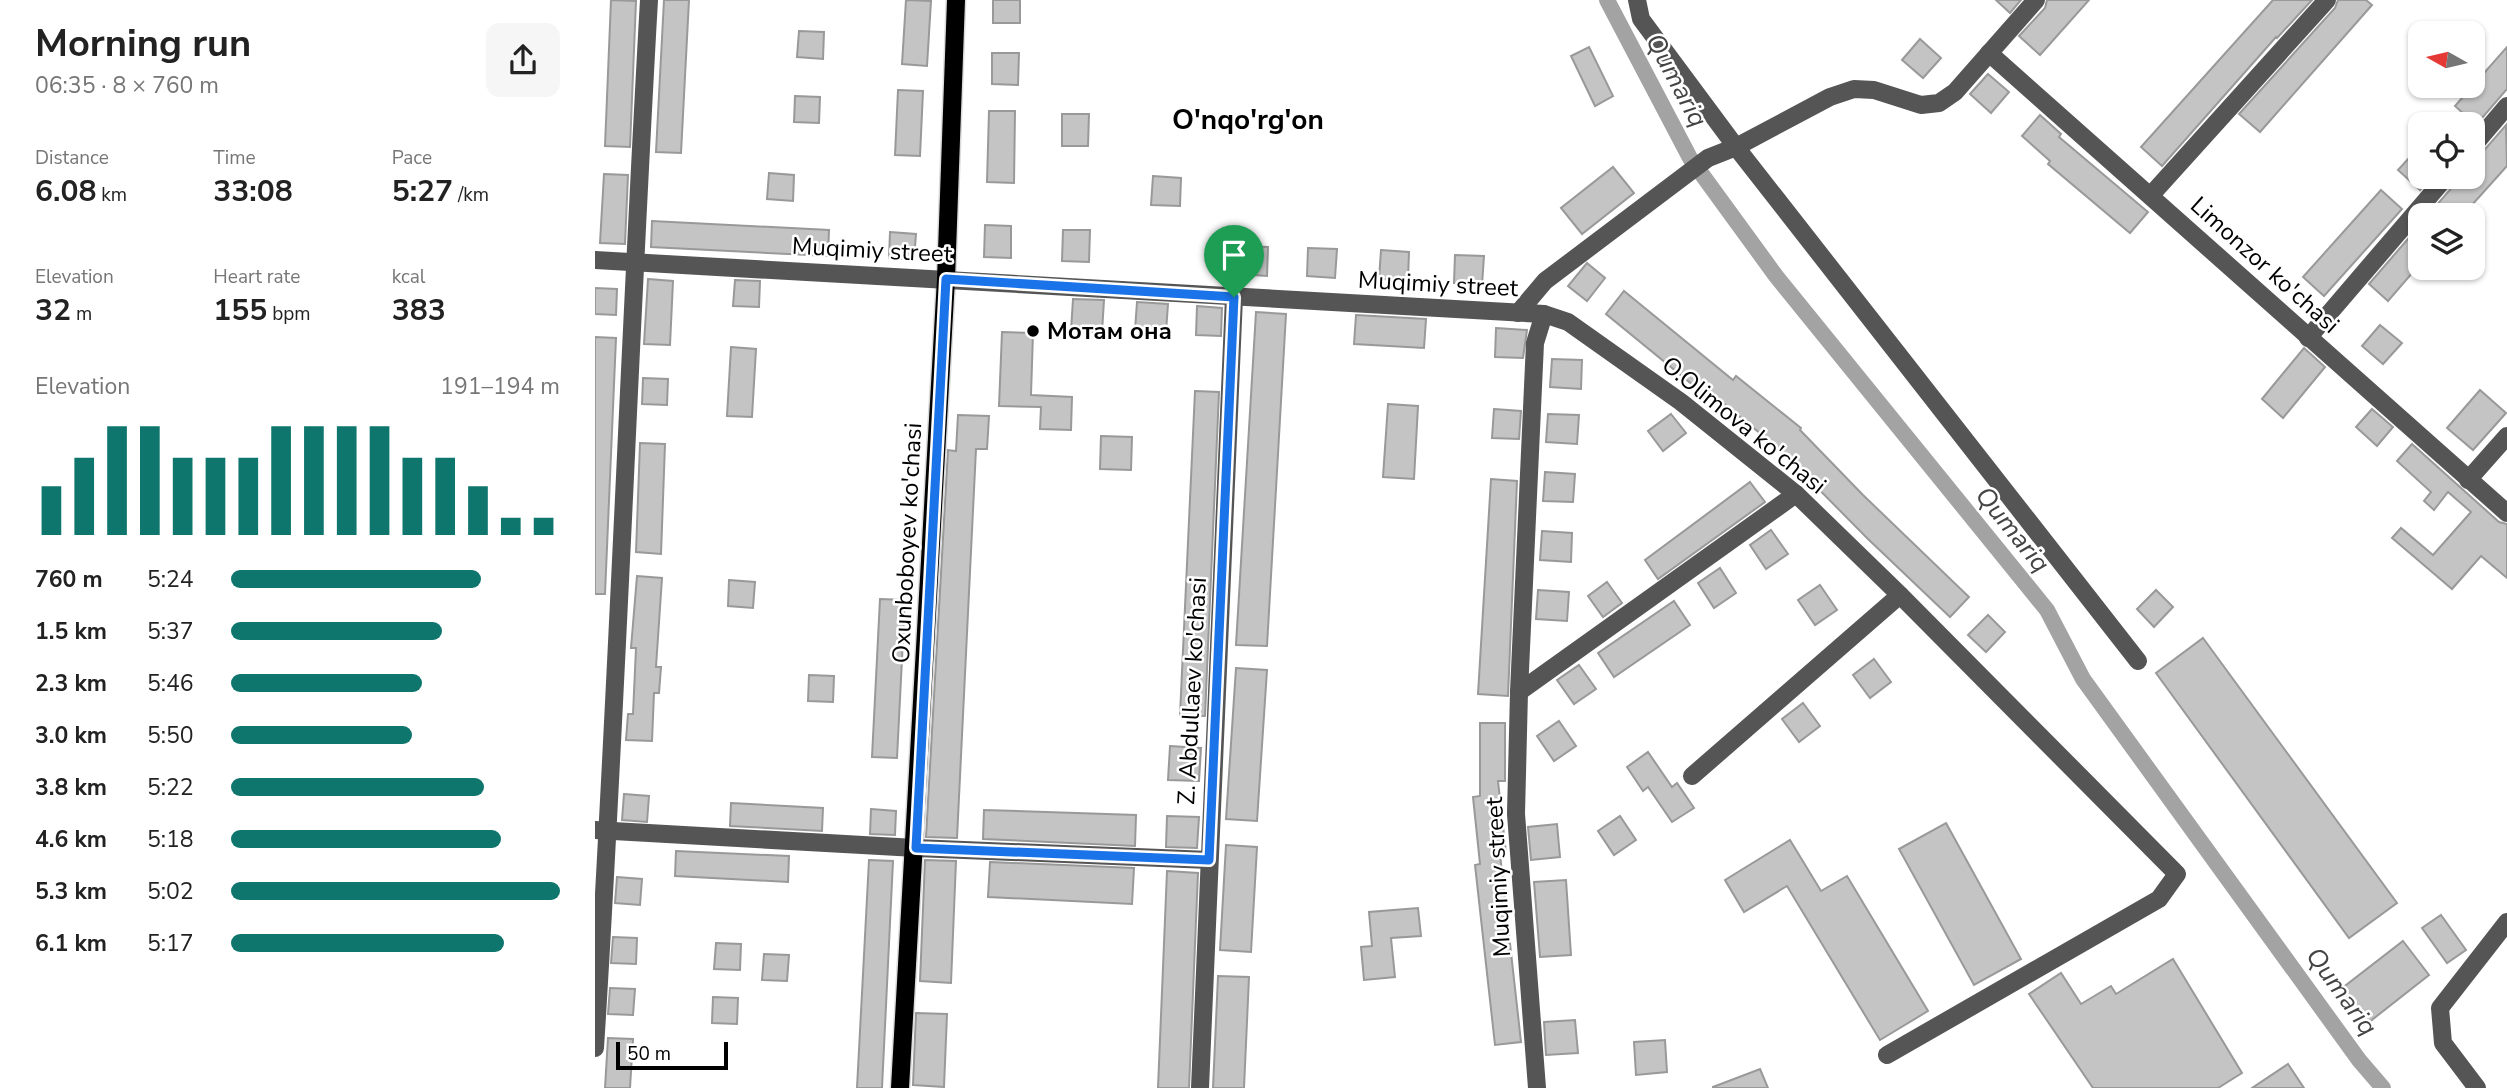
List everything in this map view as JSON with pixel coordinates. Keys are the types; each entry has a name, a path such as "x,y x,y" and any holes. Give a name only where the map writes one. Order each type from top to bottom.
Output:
{"main road":[{"name":"Oxunboboyev ko'chasi","path":"900,1088 916,848 946,279 956,0"}],"street":[{"path":"595,1048 602,831 649,0"},
{"path":"1637,0 1641,19 1736,147 2138,661"},
{"path":"1518,313 1545,281 1681,176 1708,158 1736,147 1830,97 1854,89 1874,90 1921,105 1939,103 1955,92 2036,0"},
{"path":"2151,195 2327,0"},
{"name":"Limonzor ko'chasi","path":"1989,53 2507,513"},
{"path":"2485,132 2507,106"},
{"path":"2308,338 2436,189"},
{"name":"Muqimiy street","path":"595,260 1544,314 1535,343 1516,814 1537,1088"},
{"name":"Z. Abdullaev ko'chasi","path":"1200,1088 1234,297"},
{"name":"O.Olimova ko'chasi","path":"1544,314 1568,322 1669,394 1795,494 1900,595 2177,874 2159,899 1887,1055"},
{"path":"2468,480 2507,436"},
{"path":"1519,692 1795,494"},
{"path":"1692,776 1900,595"},
{"path":"602,831 1209,860"},
{"path":"2477,1088 2443,1043 2440,1008 2507,922"}],"building":[{"path":"611,0 636,1 630,147 605,146"},
{"path":"664,0 689,0 681,153 656,152"},
{"path":"906,0 931,1 927,66 902,64"},
{"path":"993,0 1020,0 1020,23 993,23"},
{"path":"1996,0 2021,0 2010,13"},
{"path":"2047,0 2089,0 2040,55 2019,36 2045,8"},
{"path":"2273,0 2312,0 2162,166 2141,147"},
{"path":"2338,0 2366,0 2372,5 2260,132 2239,114 2335,8"},
{"path":"799,31 824,32 823,59 797,57"},
{"path":"1920,39 1941,58 1923,78 1902,60"},
{"path":"1589,47 1613,96 1595,106 1571,56"},
{"path":"2507,47 2507,89 2485,115 2485,112 2462,112 2455,106 2462,98 2485,98 2485,72"},
{"path":"992,53 1019,53 1018,85 992,84"},
{"path":"1988,74 2009,92 1991,113 1970,94"},
{"path":"898,90 923,91 920,156 895,155"},
{"path":"795,96 820,97 819,123 794,122"},
{"path":"989,111 1015,111 1014,183 987,182"},
{"path":"1062,114 1089,114 1088,146 1062,146"},
{"path":"2040,115 2061,134 2059,137 2148,212 2130,233 2048,164 2050,161 2022,136"},
{"path":"2506,125 2507,166 2474,203 2438,203 2451,189 2485,189 2485,149"},
{"path":"2408,159 2408,179 2398,170"},
{"path":"1613,167 1634,193 1582,234 1561,208"},
{"path":"769,173 794,175 793,201 767,199"},
{"path":"604,174 628,175 625,244 600,243"},
{"path":"1153,176 1181,178 1180,206 1151,205"},
{"path":"2381,190 2402,209 2324,296 2303,277"},
{"path":"652,221 829,230 828,256 651,247"},
{"path":"985,225 1011,226 1011,258 984,257"},
{"path":"1063,230 1090,230 1089,262 1062,261"},
{"path":"890,232 916,234 914,260 889,258"},
{"path":"2408,239 2408,278 2388,301 2369,284"},
{"path":"1240,246 1268,247 1267,276 1238,274"},
{"path":"1308,248 1337,249 1335,278 1307,276"},
{"path":"1381,250 1409,252 1408,280 1379,279"},
{"path":"1455,255 1484,256 1482,285 1454,283"},
{"path":"1587,263 1605,278 1587,301 1568,286"},
{"path":"648,279 673,281 670,345 644,344"},
{"path":"735,280 760,281 759,307 733,306"},
{"path":"595,288 617,289 616,315 595,314"},
{"path":"1624,291 1733,380 1736,376 1801,428 1863,495 1969,597 1950,617 1778,448 1713,395 1710,399 1606,314"},
{"path":"1073,299 1104,300 1102,332 1071,331"},
{"path":"1137,302 1168,304 1166,332 1135,330"},
{"path":"1197,306 1222,308 1221,336 1196,335"},
{"path":"1256,312 1286,314 1267,646 1236,645"},
{"path":"1356,315 1426,319 1424,348 1354,344"},
{"path":"2380,325 2402,343 2383,364 2362,346"},
{"path":"1496,328 1527,330 1523,358 1495,357"},
{"path":"1002,332 1033,333 1031,395 1072,397 1071,430 1040,429 1041,407 999,406"},
{"path":"595,337 616,338 605,594 595,594"},
{"path":"731,347 756,349 752,417 727,416"},
{"path":"2304,348 2325,367 2283,418 2262,399"},
{"path":"1552,359 1582,360 1581,389 1550,387"},
{"path":"643,378 668,379 667,405 642,404"},
{"path":"2480,390 2506,413 2473,450 2447,428"},
{"path":"1195,391 1219,392 1205,716 1180,715"},
{"path":"1388,404 1418,406 1414,479 1383,477"},
{"path":"1494,409 1521,411 1519,439 1492,438"},
{"path":"2372,409 2393,427 2377,446 2356,427"},
{"path":"1548,414 1579,415 1577,444 1546,442"},
{"path":"1671,414 1686,433 1663,451 1648,431"},
{"path":"958,415 989,416 987,449 976,449 957,838 926,837 948,450 956,451"},
{"path":"1101,436 1132,437 1131,470 1100,469"},
{"path":"640,443 665,444 661,554 636,552"},
{"path":"2412,444 2499,522 2507,524 2507,578 2481,556 2452,589 2392,538 2401,528 2433,555 2471,512 2448,492 2434,510 2424,501 2431,492 2397,461"},
{"path":"1545,472 1575,474 1573,502 1543,501"},
{"path":"1491,479 1517,481 1508,696 1478,694"},
{"path":"1750,482 1765,502 1658,579 1645,560"},
{"path":"1771,530 1788,554 1766,569 1750,545"},
{"path":"1542,531 1572,533 1571,562 1540,560"},
{"path":"1720,568 1736,593 1714,608 1698,583"},
{"path":"637,576 662,578 656,667 661,667 659,693 654,693 652,741 626,740 628,714 633,714 636,648 631,648"},
{"path":"729,580 755,582 753,608 728,606"},
{"path":"1607,582 1622,603 1603,617 1588,596"},
{"path":"1820,585 1837,610 1815,625 1798,600"},
{"path":"1538,590 1569,592 1567,621 1536,619"},
{"path":"2156,590 2173,607 2154,627 2137,609"},
{"path":"880,599 905,600 897,758 872,757"},
{"path":"1674,601 1690,625 1614,677 1598,653"},
{"path":"1988,615 2005,632 1986,652 1968,635"},
{"path":"2203,638 2397,903 2349,938 2156,673"},
{"path":"1874,659 1891,682 1870,698 1853,675"},
{"path":"1579,665 1596,689 1574,704 1557,680"},
{"path":"1236,668 1267,670 1257,821 1226,819"},
{"path":"809,675 834,676 833,702 808,701"},
{"path":"1803,703 1820,726 1799,742 1782,719"},
{"path":"1559,721 1576,746 1554,761 1537,736"},
{"path":"1480,723 1505,723 1505,781 1498,781 1506,853 1500,854 1521,1042 1495,1045 1475,865 1480,864 1473,797 1480,796"},
{"path":"1170,746 1201,748 1199,781 1168,780"},
{"path":"1648,752 1672,787 1677,783 1694,808 1672,822 1648,787 1643,791 1627,767"},
{"path":"624,794 649,796 647,822 622,820"},
{"path":"731,803 823,808 822,831 730,826"},
{"path":"871,809 896,811 895,835 870,834"},
{"path":"984,810 1136,815 1135,846 983,839"},
{"path":"1167,816 1199,817 1197,848 1166,847"},
{"path":"1620,816 1636,840 1614,855 1598,831"},
{"path":"1946,823 2021,959 1974,985 1899,849"},
{"path":"1557,824 1560,857 1531,860 1528,827"},
{"path":"1790,840 1821,891 1847,876 1928,1011 1880,1040 1787,886 1744,912 1725,880"},
{"path":"1226,845 1257,847 1251,952 1220,950"},
{"path":"676,851 789,856 788,882 675,876"},
{"path":"869,860 893,861 882,1088 857,1088"},
{"path":"925,860 956,861 951,983 920,981"},
{"path":"990,862 1134,868 1132,904 988,897"},
{"path":"1167,871 1198,873 1189,1088 1158,1088"},
{"path":"617,877 642,879 640,905 615,903"},
{"path":"1566,880 1571,955 1540,957 1534,882"},
{"path":"1418,908 1421,936 1391,938 1395,977 1364,980 1361,947 1372,946 1369,912"},
{"path":"2441,915 2466,950 2447,963 2422,928"},
{"path":"613,937 637,938 636,964 611,963"},
{"path":"2403,941 2429,975 2368,1023 2341,989"},
{"path":"716,943 741,944 740,970 714,969"},
{"path":"764,954 789,955 787,981 762,980"},
{"path":"2173,959 2242,1073 2218,1088 2093,1088 2029,994 2061,973 2081,1004 2111,986 2116,994"},
{"path":"1218,976 1249,977 1244,1088 1213,1088"},
{"path":"610,988 635,989 633,1015 608,1014"},
{"path":"713,997 738,998 737,1024 712,1023"},
{"path":"916,1013 947,1014 944,1087 913,1085"},
{"path":"1575,1020 1578,1053 1546,1055 1544,1022"},
{"path":"608,1038 633,1039 630,1088 605,1088"},
{"path":"1665,1040 1667,1072 1636,1075 1634,1042"},
{"path":"2288,1064 2304,1088 2252,1088"},
{"path":"1760,1069 1768,1088 1713,1088 1713,1087"}],"waterway":[{"name":"Qumariq","path":"1607,0 1690,158 1776,276 2047,610 2083,679 2359,1060 2383,1088"}],"place":[{"name":"Мотам она","path":"1033,331"}],"district":[{"name":"O'nqo'rg'on","path":"1248,119"}],"route":[{"path":"946,279 1234,297 1209,860 916,848 946,279"}]}
